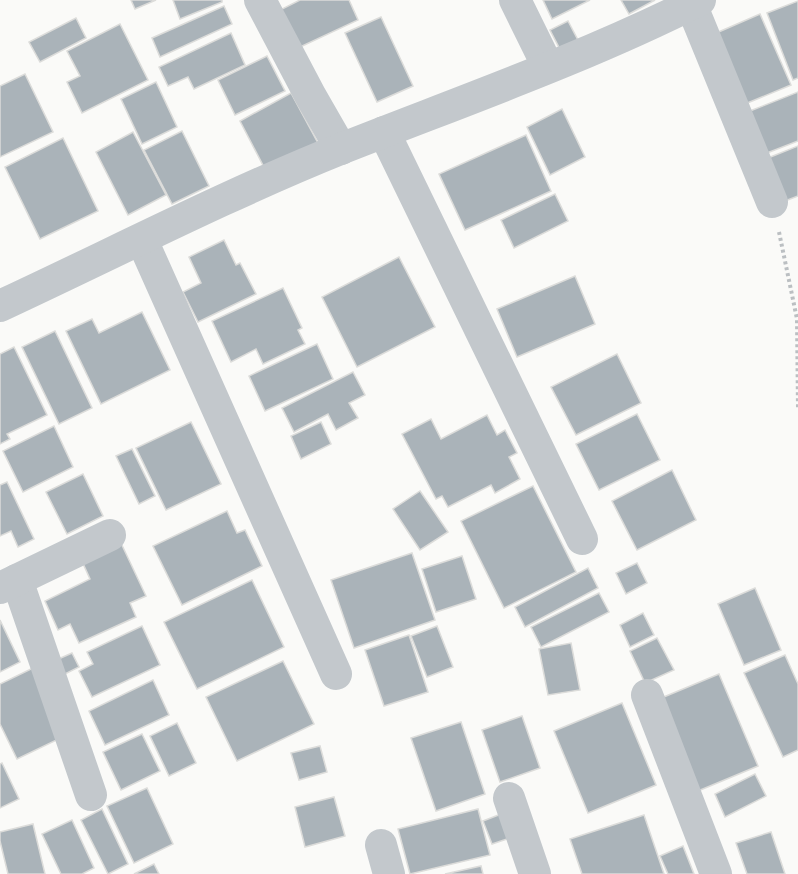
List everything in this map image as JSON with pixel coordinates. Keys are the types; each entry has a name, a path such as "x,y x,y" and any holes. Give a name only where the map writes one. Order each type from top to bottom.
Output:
{"street":[{"path":"260,0 341,149"},
{"path":"515,0 548,67"},
{"path":"0,306 221,201 341,149 608,42 695,2 772,202"},
{"path":"384,132 582,538"},
{"path":"142,240 336,674"},
{"path":"91,795 9,584 110,535"},
{"path":"647,695 716,874"},
{"path":"509,798 535,874"}],"path":[{"path":"772,202 797,319 798,408"}],"building":[{"path":"131,0 156,0 135,9"},
{"path":"173,0 222,0 222,2 180,19"},
{"path":"300,0 349,0 358,20 298,48 280,10"},
{"path":"543,0 590,0 552,19"},
{"path":"621,0 655,0 629,14"},
{"path":"798,1 798,78 793,80 767,13"},
{"path":"224,6 232,24 160,57 152,38"},
{"path":"760,14 791,85 745,104 714,34"},
{"path":"381,17 413,86 377,102 345,33"},
{"path":"76,18 86,38 40,62 29,42"},
{"path":"568,21 580,44 562,53 550,30"},
{"path":"120,24 148,80 82,113 67,82 80,76 67,51"},
{"path":"231,33 245,65 194,89 188,77 168,86 159,67"},
{"path":"267,56 285,91 235,115 218,80"},
{"path":"25,74 53,132 0,157 0,86"},
{"path":"156,82 177,127 142,144 121,99"},
{"path":"798,92 798,141 767,153 750,111"},
{"path":"291,93 319,145 267,173 240,121"},
{"path":"562,109 585,157 550,175 527,127"},
{"path":"182,131 209,186 172,204 144,150"},
{"path":"133,132 166,195 128,215 96,152"},
{"path":"526,135 551,191 465,230 439,174"},
{"path":"63,138 98,211 40,239 5,167"},
{"path":"798,146 798,196 785,201 768,158"},
{"path":"555,194 568,221 514,248 501,220"},
{"path":"224,240 236,265 240,263 256,294 198,322 183,292 201,283 189,257"},
{"path":"399,257 435,327 357,367 322,297"},
{"path":"575,276 595,324 517,357 497,309"},
{"path":"283,288 302,328 298,330 305,344 263,364 256,349 231,362 212,321"},
{"path":"142,312 170,370 101,404 66,331 92,319 99,333"},
{"path":"55,331 92,408 59,424 22,347"},
{"path":"317,344 333,379 265,411 249,376"},
{"path":"14,347 47,415 7,434 10,439 0,444 0,354"},
{"path":"617,354 641,403 576,435 551,387"},
{"path":"353,372 365,395 349,403 358,418 336,430 328,414 294,432 282,408"},
{"path":"637,414 660,460 599,490 576,444"},
{"path":"487,415 497,435 505,430 517,453 509,457 520,479 495,493 491,485 448,507 442,496 436,499 402,434 431,419 441,439"},
{"path":"191,422 221,484 166,510 136,448"},
{"path":"321,422 331,444 301,459 291,436"},
{"path":"54,426 73,467 23,492 3,451"},
{"path":"132,449 155,496 139,504 116,456"},
{"path":"672,470 696,520 637,550 612,501"},
{"path":"83,474 103,516 67,534 46,492"},
{"path":"7,482 34,539 18,547 11,531 0,536 0,485"},
{"path":"533,486 576,572 504,608 461,521"},
{"path":"420,491 448,532 420,550 393,509"},
{"path":"227,511 237,533 245,530 262,566 182,605 153,546"},
{"path":"120,541 146,596 130,603 136,617 79,643 70,624 58,630 45,601 90,579 81,559"},
{"path":"412,553 435,620 354,648 331,580"},
{"path":"462,556 476,599 436,612 422,569"},
{"path":"637,563 647,583 626,594 616,573"},
{"path":"588,568 598,588 525,627 515,607"},
{"path":"252,580 284,647 197,689 164,622"},
{"path":"755,588 781,650 744,665 718,604"},
{"path":"599,593 609,612 541,647 531,627"},
{"path":"643,613 654,635 630,647 620,625"},
{"path":"0,620 20,662 0,672"},
{"path":"142,626 160,665 92,697 79,671 93,664 87,652"},
{"path":"437,626 453,667 427,677 411,636"},
{"path":"409,635 428,692 384,706 365,650"},
{"path":"657,638 674,670 645,683 630,651"},
{"path":"571,643 580,690 548,695 539,649"},
{"path":"72,653 79,667 61,676 54,661"},
{"path":"785,655 798,684 798,750 783,757 744,673"},
{"path":"283,661 314,724 237,761 206,697"},
{"path":"33,668 65,736 17,759 0,724 0,684"},
{"path":"719,674 758,766 698,791 659,699"},
{"path":"153,680 169,715 105,745 89,711"},
{"path":"622,703 656,785 588,813 554,731"},
{"path":"522,716 540,768 500,782 482,730"},
{"path":"461,722 485,794 436,811 411,738"},
{"path":"177,723 196,763 169,776 150,736"},
{"path":"142,734 160,771 121,790 103,752"},
{"path":"320,746 327,772 299,780 291,753"},
{"path":"2,763 19,799 0,808 0,764"},
{"path":"755,774 766,796 725,817 715,794"},
{"path":"147,788 173,844 134,863 107,806"},
{"path":"334,797 345,836 305,847 295,807"},
{"path":"102,809 128,864 108,874 81,820"},
{"path":"478,809 490,855 410,874 398,829"},
{"path":"501,814 510,838 492,844 483,821"},
{"path":"644,815 664,874 582,874 570,839"},
{"path":"72,820 94,868 82,874 61,874 42,834"},
{"path":"33,824 45,874 8,874 0,832"},
{"path":"771,832 785,874 747,874 736,843"},
{"path":"683,846 694,874 668,874 660,856"},
{"path":"154,864 159,874 134,874"},
{"path":"481,866 483,874 445,874"}]}
